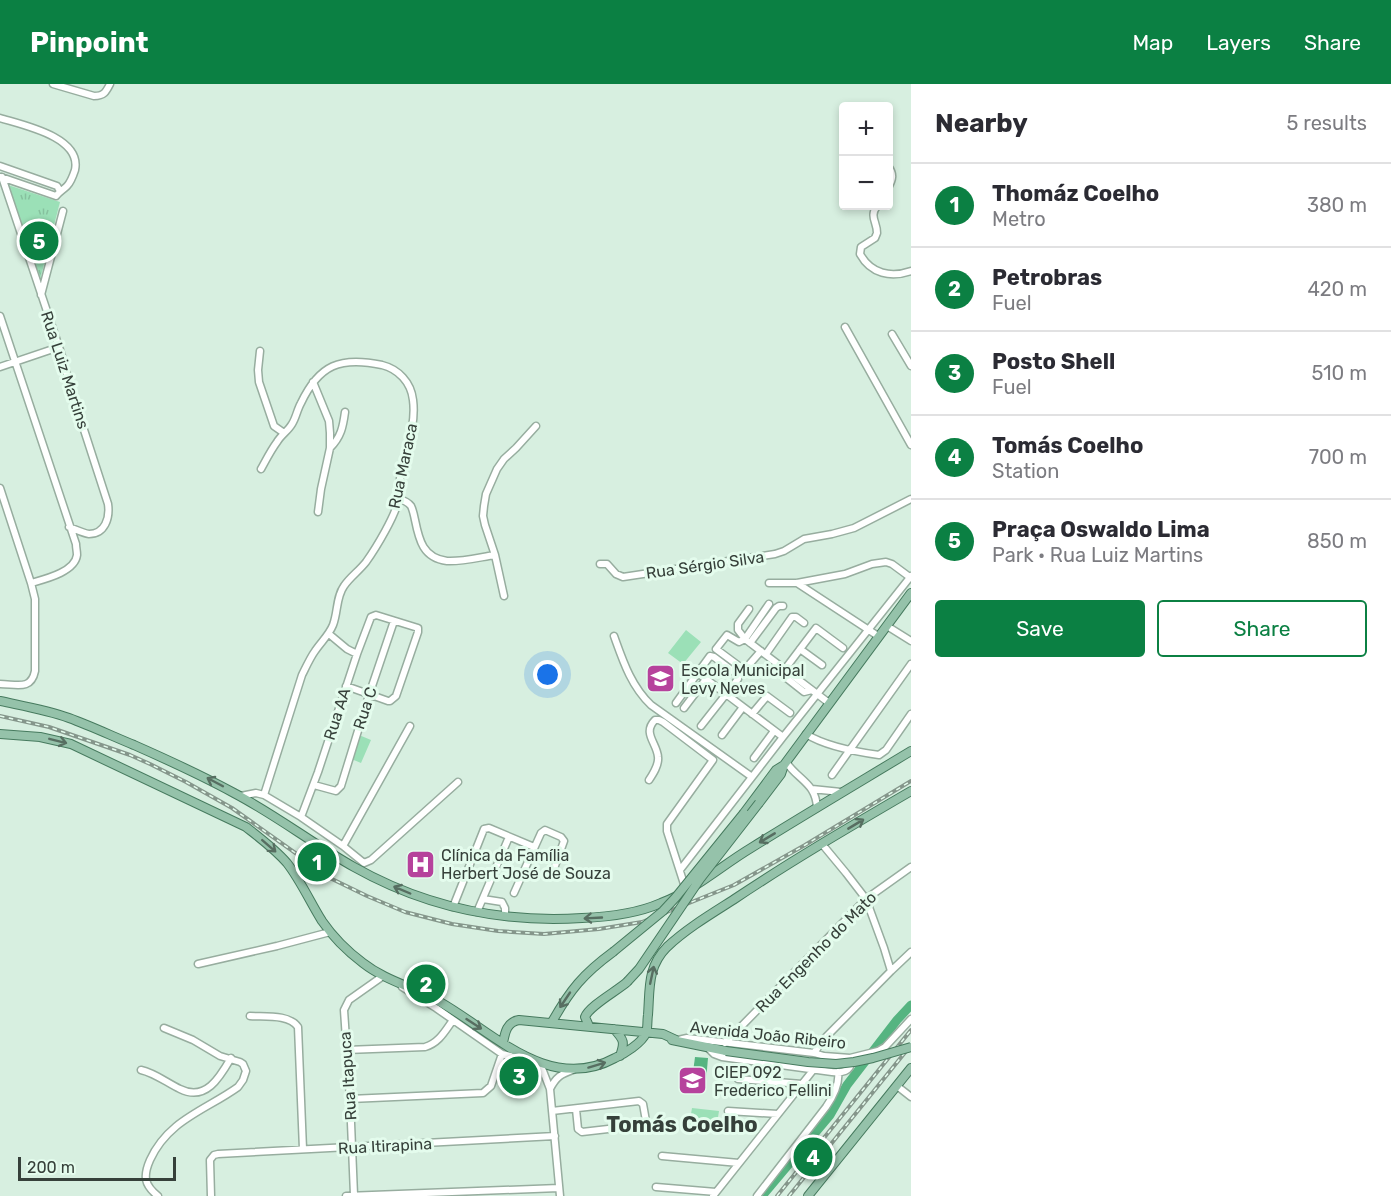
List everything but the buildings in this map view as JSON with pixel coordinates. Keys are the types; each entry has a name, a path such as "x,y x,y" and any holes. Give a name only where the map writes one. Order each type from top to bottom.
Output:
{"main road":[{"path":"589,1026 585,1017 589,1010 615,992 639,969 700,879 781,774 785,764 806,734 911,593"},
{"path":"0,701 67,717 187,768 241,796 356,868 413,895 477,912 551,920 614,916 664,903 714,875 750,848 911,751"},
{"path":"0,734 40,737 71,744 246,827 266,842 286,862 330,932 364,964 383,976 440,1002 529,1058 554,1067 573,1070 601,1065 620,1056 646,1033 650,975 656,961 675,940 728,903 911,790"},
{"path":"552,1022 581,978 654,920 676,897 776,770 785,764"},
{"name":"Avenida João Ribeiro","path":"504,1043 507,1028 514,1021 519,1020 663,1034 676,1040"},
{"path":"614,1029 623,1042 620,1056"},
{"name":"Avenida João Ribeiro","path":"636,1044 652,1038 676,1040 708,1048 725,1047 814,1063 836,1064 863,1060 911,1047"},
{"path":"808,1196 911,1068"}],"street":[{"path":"53,84 100,96 105,93 110,84"},
{"path":"0,118 48,134 71,150 76,164 73,176 68,185 57,193"},
{"path":"0,166 57,186 57,193"},
{"path":"1,177 57,193"},
{"name":"Rua Luiz Martins","path":"1,177 59,347 110,513 103,528 96,532 88,534 69,527"},
{"path":"875,210 873,215 878,233 875,238 861,247 860,255 865,262 883,273 891,275 911,271"},
{"path":"41,296 63,211"},
{"path":"0,316 76,544 77,556 68,568 56,575 31,583"},
{"path":"845,327 911,445"},
{"path":"892,334 911,366"},
{"path":"0,367 59,347"},
{"path":"260,351 259,382 274,426 284,433"},
{"name":"Rua Maraca","path":"261,469 278,440 292,424 314,382 330,367 352,362 376,364 389,367 403,377 408,384 413,397 414,412 412,431 402,467 399,499 392,518 371,555 343,588 329,634 312,656 302,675 264,795"},
{"path":"314,382 329,421 330,448 318,512"},
{"path":"330,448 337,442 342,432 345,412"},
{"path":"504,596 483,516 486,494 496,469 536,426"},
{"path":"0,488 2,504 31,583 36,611 35,671 31,682 25,685 0,684"},
{"path":"399,499 406,501 411,507 418,537 430,555 449,561 495,555"},
{"name":"Rua Sérgio Silva","path":"600,564 607,564 616,574 623,577 775,555 804,539 854,528 911,499"},
{"path":"680,870 815,692 911,577 892,564 879,562 845,574 797,584 769,583"},
{"path":"797,584 878,636"},
{"path":"747,641 770,604"},
{"path":"783,606 776,608 747,641 737,642 727,635 716,649 743,669 763,652 792,617 804,622"},
{"path":"749,609 737,626 747,641 830,703"},
{"name":"Rua AA","path":"301,817 369,621 373,615 376,615 394,621"},
{"path":"346,686 388,701 396,696 418,628 394,621"},
{"name":"Rua C","path":"314,785 336,791 341,786 394,621"},
{"path":"887,626 911,641"},
{"path":"785,669 816,628 843,648"},
{"path":"329,634 357,654"},
{"path":"614,636 631,680 644,698 752,777"},
{"path":"800,649 822,665"},
{"path":"676,702 709,657 714,657 739,676 700,726"},
{"path":"832,775 911,664"},
{"path":"698,673 783,737"},
{"path":"684,708 706,679"},
{"path":"752,714 767,696 790,713"},
{"path":"722,735 743,707"},
{"path":"806,734 820,743 881,754 911,714"},
{"path":"649,780 659,760 649,731 655,720 659,720 713,760 667,824 667,831 686,891"},
{"path":"344,846 410,726"},
{"path":"754,758 774,731"},
{"path":"785,764 812,789 816,797 817,808"},
{"path":"241,796 256,793 264,795 344,846 364,863 368,862 458,782"},
{"path":"812,789 842,792"},
{"path":"453,907 484,830 489,828 534,847"},
{"path":"514,893 534,847 545,830 563,838 564,844 552,874"},
{"path":"477,912 509,837"},
{"path":"822,844 866,899 891,971"},
{"name":"Rua Engenho do Mato","path":"725,1047 866,899 911,867"},
{"path":"483,898 502,902 506,908 505,916"},
{"path":"198,964 330,932"},
{"path":"814,1053 824,1039 911,952"},
{"name":"Rua Itapuca","path":"354,1196 344,1010 352,997 383,976"},
{"path":"397,983 502,1054 529,1058"},
{"path":"250,1016 286,1019 298,1027 303,1149"},
{"name":"Avenida João Ribeiro","path":"676,1040 687,1038 725,1047 814,1053 850,1058 878,1051 889,1044 911,1019"},
{"path":"346,1050 425,1047 432,1045 442,1036 453,1020"},
{"path":"159,1196 146,1182 146,1174 152,1156 164,1138 181,1122 238,1087 245,1076 245,1068 240,1062 220,1056 193,1040 164,1028"},
{"path":"708,1048 714,1054 722,1057 838,1072 849,1069 852,1064 850,1058"},
{"path":"350,1098 483,1093 494,1082 502,1054"},
{"path":"141,1070 153,1074 180,1090 193,1093 214,1084 231,1058"},
{"path":"540,1063 550,1089 560,1196"},
{"path":"656,1186 715,1194 814,1069"},
{"path":"550,1089 560,1075 573,1070"},
{"path":"757,1196 833,1097 839,1078 838,1072"},
{"path":"738,1079 802,1084"},
{"path":"897,1086 911,1097"},
{"path":"552,1111 576,1108 641,1101 646,1121 643,1125 582,1132 578,1129 576,1108"},
{"path":"728,1111 778,1114"},
{"name":"Rua Itirapina","path":"211,1196 210,1163 214,1155 221,1153 555,1136"},
{"path":"662,1156 739,1163"},
{"path":"346,1196 559,1188"}],"green space":[{"path":"8,185 60,202 40,280"},
{"path":"686,630 701,642 683,664 668,653"},
{"path":"359,735 371,740 361,763 349,758"},
{"path":"692,1108 719,1111 716,1130 689,1126"}],"shaded area":[{"path":"695,1057 708,1058 706,1081 692,1080"}],"waterway":[{"path":"762,1196 830,1115 847,1085 911,1005"}],"railway":[{"path":"0,716 49,727 150,764 232,808 332,879 367,896 405,912 452,924 498,931 544,934 642,922 734,885 911,781"},
{"path":"777,1196 911,1030"},
{"path":"789,1196 911,1045"}],"place":[{"name":"Praça Oswaldo Lima","path":"39,241"},
{"name":"Escola Municipal Levy Neves","path":"660,679"},
{"name":"Thomáz Coelho","path":"317,862"},
{"name":"Clínica da Família Herbert José de Souza","path":"420,864"},
{"name":"Petrobras","path":"426,984"},
{"name":"Posto Shell","path":"519,1076"},
{"name":"CIEP 092 Frederico Fellini","path":"693,1081"},
{"name":"Tomás Coelho","path":"813,1157"}],"district":[{"name":"Tomás Coelho","path":"682,1124"}]}
